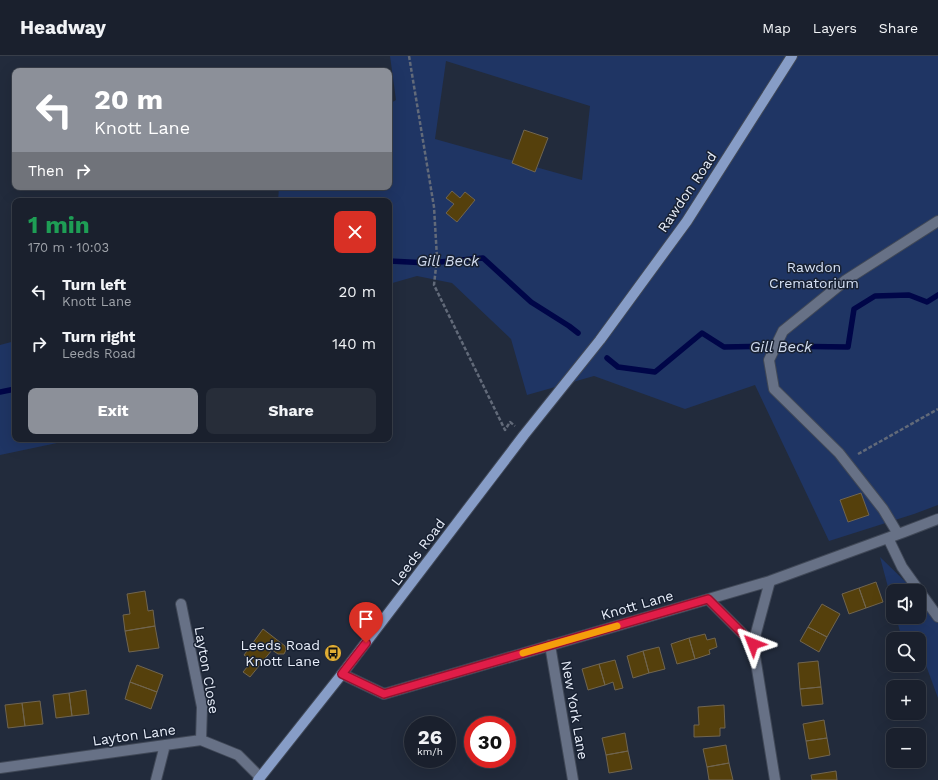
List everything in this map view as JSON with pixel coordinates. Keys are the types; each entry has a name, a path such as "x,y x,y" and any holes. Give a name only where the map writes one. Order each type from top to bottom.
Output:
{"main road":[{"name":"Rawdon Road","path":"600,340 687,221 792,56"},
{"name":"Leeds Road","path":"259,778 342,674 524,435 600,340"}],"street":[{"path":"898,534 882,509 845,460 774,389 769,360 783,331 846,280 938,221"},
{"name":"Knott Lane","path":"342,674 384,694 770,581 938,518"},
{"path":"888,538 902,567 938,617"},
{"path":"770,581 753,644 775,780"},
{"path":"708,599 753,644"},
{"name":"Layton Close","path":"181,604 202,707 202,740"},
{"name":"New York Lane","path":"550,646 573,780"},
{"path":"202,740 238,755 259,778"},
{"name":"Layton Lane","path":"0,768 202,740"},
{"path":"156,780 165,745"}],"path":[{"path":"409,56 434,207 437,258 434,285 505,430 510,422"},
{"path":"845,460 938,409"}],"green space":[{"name":"Rawdon Crematorium","path":"390,56 938,56 938,505 829,541 755,385 685,409 594,376 527,395 511,339 452,283 417,276 392,283 392,198 278,198 279,190 392,190 392,102 396,100","holes":["446,61 590,106 582,180 435,139"]},
{"path":"12,342 12,442 58,442 57,443 0,455 0,345"},
{"path":"880,557 908,584 887,584"},
{"path":"926,602 938,614 938,698 926,665 926,632 900,632 898,624 926,624"}],"building":[{"path":"524,130 548,138 535,172 512,163"},
{"path":"452,191 460,198 465,192 475,200 457,222 446,213 454,204 446,198"},
{"path":"861,493 869,515 848,522 840,500"},
{"path":"876,582 883,602 866,608 859,588"},
{"path":"859,588 866,608 849,614 842,594"},
{"path":"145,591 148,611 153,610 155,626 125,631 123,615 130,614 127,594"},
{"path":"822,604 840,614 827,637 808,627"},
{"path":"155,626 159,648 129,652 125,631"},
{"path":"808,627 827,637 819,652 800,641"},
{"path":"263,629 285,646 286,650 284,654 278,654 272,650 250,677 243,672 252,661 244,655"},
{"path":"705,634 707,640 715,638 717,647 709,650 710,654 695,659 689,638"},
{"path":"689,638 695,659 677,664 671,644"},
{"path":"659,647 665,669 649,673 643,651"},
{"path":"643,651 649,673 633,678 627,656"},
{"path":"615,660 623,688 615,690 613,682 605,685 599,664"},
{"path":"818,661 821,687 800,689 798,663"},
{"path":"599,664 605,685 588,690 582,669"},
{"path":"137,665 163,675 157,692 130,682"},
{"path":"130,682 157,692 151,709 125,699"},
{"path":"821,687 823,704 802,706 800,689"},
{"path":"86,690 89,714 72,716 69,693"},
{"path":"69,693 72,716 56,718 53,695"},
{"path":"40,701 43,724 25,726 22,703"},
{"path":"22,703 25,726 8,728 5,705"},
{"path":"724,705 725,728 720,728 720,736 694,737 694,725 699,725 698,707"},
{"path":"824,720 827,738 806,741 803,724"},
{"path":"625,733 628,751 606,755 602,738"},
{"path":"827,738 830,755 809,759 806,741"},
{"path":"726,745 729,763 707,767 703,749"},
{"path":"628,751 632,769 609,773 606,755"},
{"path":"729,763 733,780 709,780 707,767"},
{"path":"836,771 837,780 812,780 811,775"}],"waterway":[{"name":"Gill Beck","path":"392,261 429,263 483,258 531,302 578,333"},
{"name":"Gill Beck","path":"607,358 618,367 655,372 702,333 724,347 848,347 854,309 875,296 909,295 927,302 938,295"},
{"name":"Gill Beck","path":"0,392 12,390"}],"slow traffic":[{"path":"523,653 617,626"}],"place":[{"name":"Leeds Road Knott Lane","path":"333,653"}],"route":[{"path":"366,643 342,674 384,694 708,599 753,644"}]}
